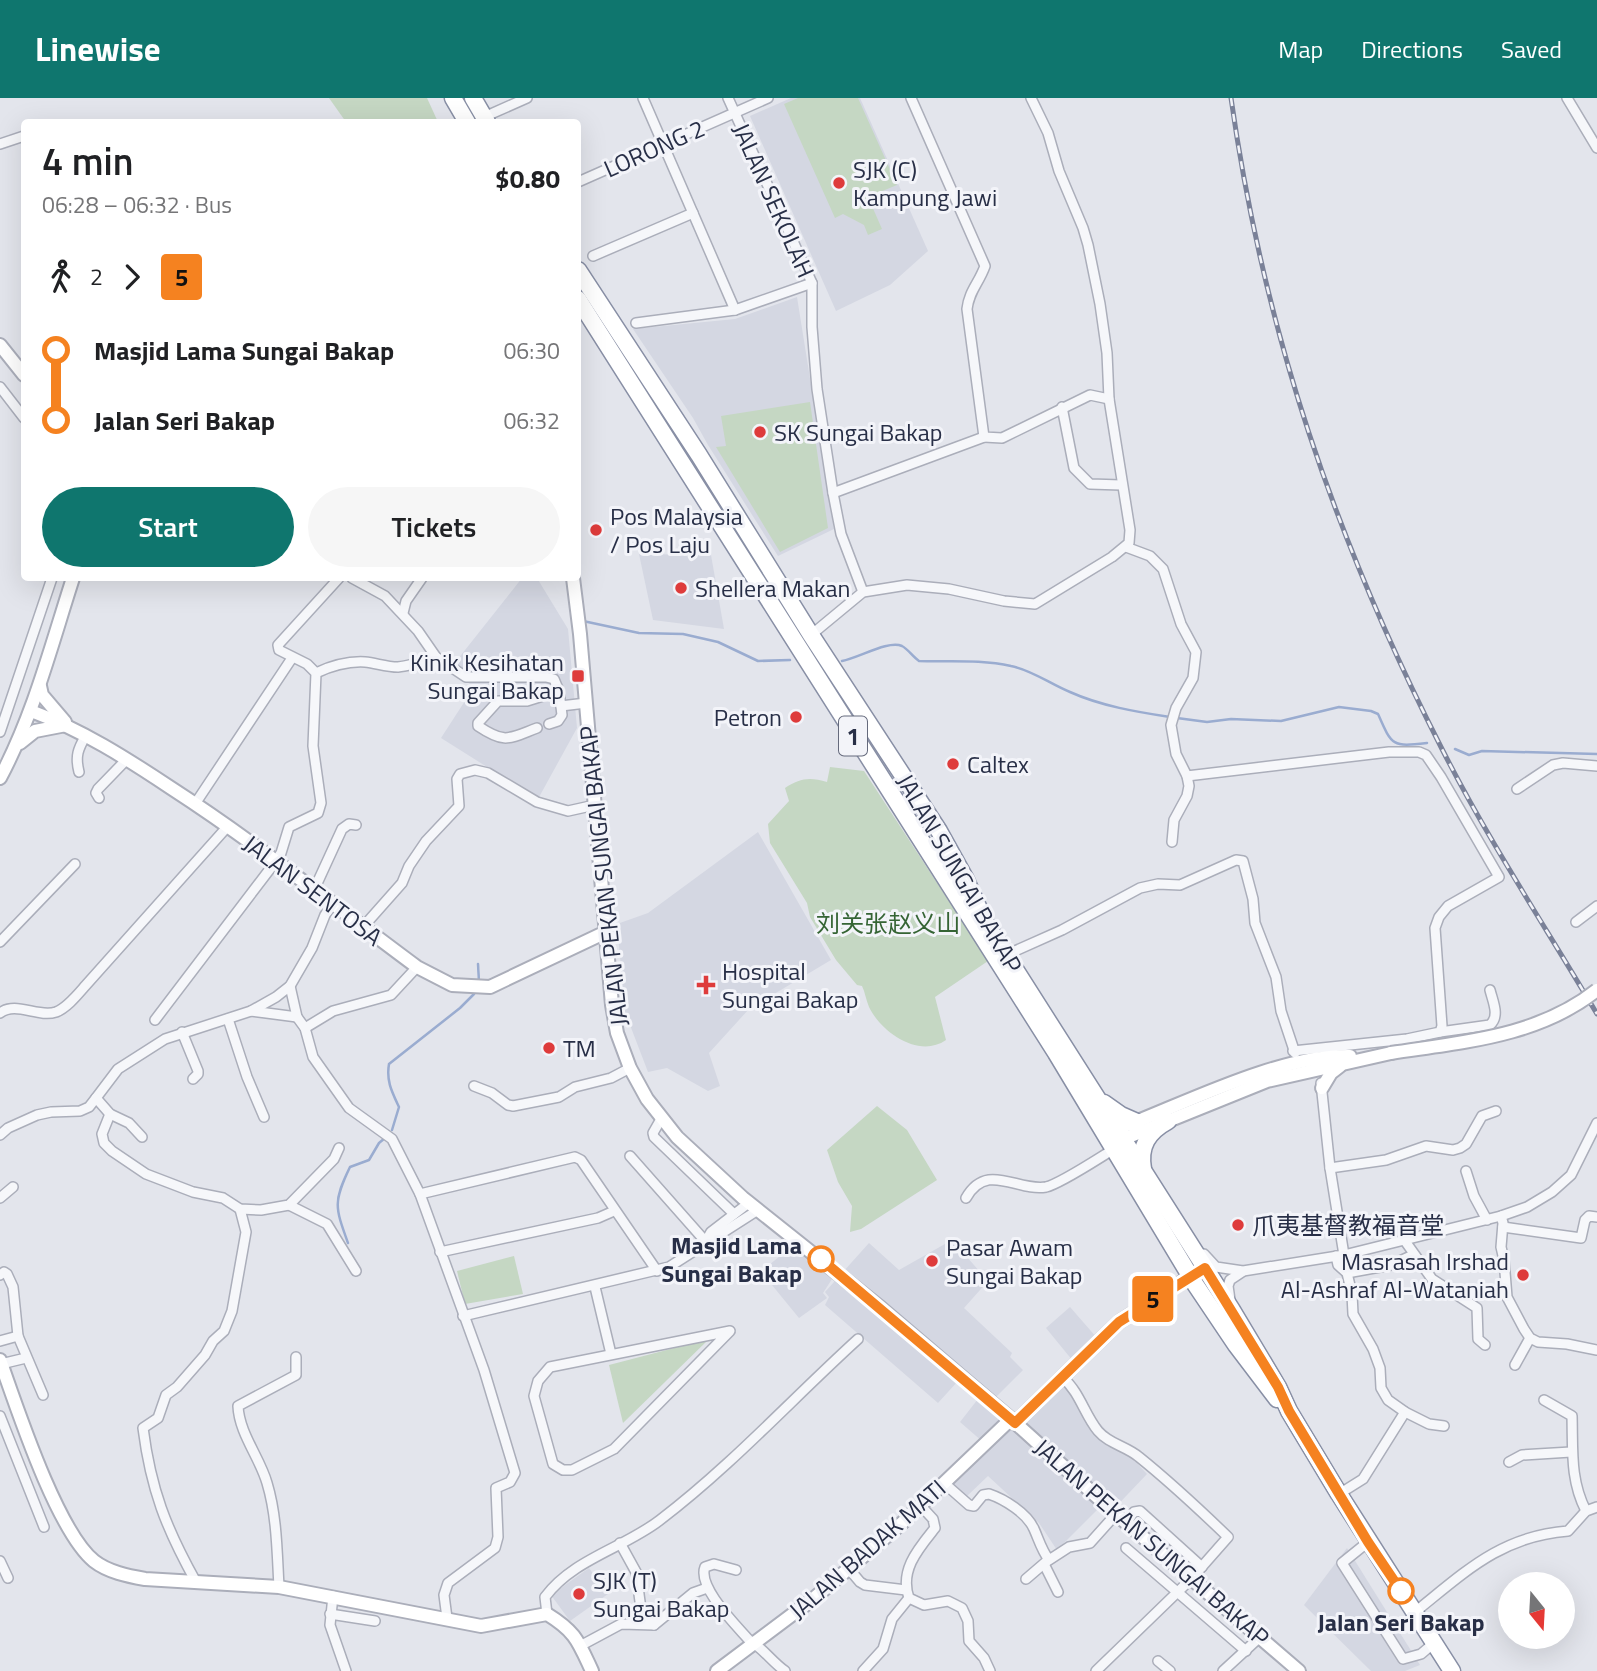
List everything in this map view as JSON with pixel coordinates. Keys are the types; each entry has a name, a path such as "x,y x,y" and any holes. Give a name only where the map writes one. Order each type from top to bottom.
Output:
{"highway":[{"path":"453,98 460,119"},
{"path":"473,98 485,119"},
{"name":"JALAN SUNGAI BAKAP","path":"581,275 939,831 985,922 1095,1094 1114,1139 1144,1171 1178,1223 1232,1310 1254,1359"},
{"name":"JALAN SUNGAI BAKAP","path":"581,304 1114,1139 1191,1276 1254,1359 1289,1411 1368,1542 1452,1671"},
{"path":"581,314 597,328"},
{"path":"1095,1094 1121,1115 1137,1122"},
{"path":"1144,1171 1142,1150 1145,1141 1168,1121"}],"main road":[{"path":"0,345 21,371"},
{"path":"0,778 31,711 72,581"},
{"name":"JALAN PEKAN SUNGAI BAKAP","path":"573,581 612,1005 617,1033 630,1068 647,1099 677,1137 722,1178 881,1308 1299,1671"},
{"path":"40,686 42,695 68,725"},
{"name":"JALAN SENTOSA","path":"31,711 86,735 195,803 417,967 452,985 490,987 606,932"},
{"path":"17,746 35,732 68,725"},
{"path":"1114,1139 1168,1121 1305,1064 1321,1068 1371,1056 1470,1041 1535,1026 1575,1006 1597,990"},
{"path":"1114,1139 1137,1122 1265,1071 1342,1056 1371,1056"},
{"path":"1322,1088 1331,1073 1343,1064"},
{"name":"JALAN BADAK MATI","path":"717,1671 849,1569 921,1506 1119,1322 1205,1268"},
{"path":"1,1362 42,1473 78,1542 94,1561 124,1575 145,1580 279,1587 481,1626 547,1614 568,1627 592,1671"}],"street":[{"path":"488,119 527,98"},
{"path":"643,98 735,310"},
{"name":"JALAN SEKOLAH","path":"729,98 812,283 817,389 833,493 841,534 863,592"},
{"name":"LORONG 2","path":"581,181 768,98"},
{"path":"911,98 985,266 980,280 969,294 967,309 984,437"},
{"path":"811,635 863,592 907,585 949,589 1004,601 1035,604 1129,543 1130,530 1109,400 1107,353 1100,304 1083,228 1059,171 1048,133 1031,98"},
{"path":"1567,98 1597,148"},
{"path":"0,144 21,136"},
{"path":"593,256 693,213"},
{"path":"636,323 735,310 812,283"},
{"path":"0,387 21,414"},
{"path":"833,493 984,437 1002,438 1090,395 1109,400"},
{"path":"1062,407 1074,468 1090,484 1121,485"},
{"path":"1126,547 1150,556 1163,569 1181,624 1194,645 1197,657 1193,678 1176,708 1171,725 1176,754 1189,786 1187,796 1174,820 1172,842"},
{"path":"0,732 51,581"},
{"path":"155,1020 276,861 289,827 318,813 321,803 313,746 316,673 307,664 279,650 280,640 336,581"},
{"path":"358,581 385,596 403,613 436,657 466,677 554,679 559,691 562,715 558,721 550,724"},
{"path":"403,613 406,601 420,581"},
{"path":"316,673 347,663 366,662 384,667 402,667 436,657"},
{"path":"195,803 292,658"},
{"path":"0,690 12,695"},
{"path":"537,728 509,739 496,738 478,726 478,723 498,701 527,701 559,691"},
{"path":"561,706 586,704"},
{"path":"79,772 76,752 86,735"},
{"path":"1187,776 1389,752 1419,752 1426,755 1499,877 1448,906 1434,928 1440,985 1440,1032"},
{"path":"99,799 96,793 98,789 127,759"},
{"path":"1517,789 1553,765 1563,763 1597,766"},
{"path":"363,927 402,883 409,866 426,841 459,806 457,779 460,774 475,770 488,773 524,796 568,811 595,805"},
{"path":"314,890 342,829 349,824 356,825"},
{"path":"0,1013 14,1009 56,1012 65,1006 228,825"},
{"path":"1006,955 1062,930 1140,888 1158,884 1180,885 1236,860 1243,861 1253,899 1255,923 1276,977 1281,1010 1293,1051 1322,1088"},
{"path":"0,942 75,864"},
{"path":"0,1135 8,1128 37,1115 80,1111 89,1107 118,1069 165,1039 251,1011 290,985 312,948 325,915 332,905"},
{"path":"1576,922 1597,906"},
{"path":"305,1028 333,1011 391,995 417,967"},
{"path":"290,985 297,1017 305,1028 313,1057 349,1108 391,1139 419,1194 484,1370 515,1474 510,1482 496,1488 498,1537 495,1548 448,1583 447,1618"},
{"path":"1293,1051 1407,1039 1490,1025 1496,1017 1490,990"},
{"path":"251,1011 297,1017"},
{"path":"228,1019 247,1077 264,1117"},
{"path":"182,1032 198,1070 193,1079"},
{"path":"1289,1065 1293,1051"},
{"path":"474,1086 513,1106 559,1097 575,1087 611,1078 630,1068"},
{"path":"1321,1068 1340,1256 1338,1265 1347,1273 1353,1314 1373,1349 1380,1368 1381,1388 1388,1401 1429,1424 1444,1426"},
{"path":"96,1098 110,1114 129,1123 142,1137"},
{"path":"1331,1168 1386,1160 1426,1146 1453,1150 1460,1148 1466,1144 1482,1116 1496,1111"},
{"path":"110,1114 102,1134 104,1143 112,1151 146,1174 194,1192 223,1198 240,1209 261,1210 289,1205 334,1159 339,1148"},
{"path":"661,1119 653,1133 654,1137 734,1214"},
{"path":"1178,1223 1216,1267 1243,1271 1340,1256 1405,1241 1501,1216 1527,1207 1552,1192 1571,1175 1597,1123"},
{"path":"966,1198 970,1190 994,1178 1046,1187 1114,1139"},
{"path":"630,1156 706,1242"},
{"path":"419,1194 575,1157 581,1160 657,1272"},
{"path":"1466,1171 1474,1196 1487,1220"},
{"path":"710,1188 722,1178"},
{"path":"0,1198 13,1187"},
{"path":"289,1205 327,1224 356,1271"},
{"path":"706,1242 711,1232 734,1214 754,1206"},
{"path":"463,1317 657,1272 706,1242 716,1239 754,1206"},
{"path":"196,1582 164,1520 148,1469 143,1428 158,1418 166,1395 184,1379 224,1331 232,1311 246,1232 240,1209"},
{"path":"440,1252 598,1218 614,1211"},
{"path":"1501,1216 1501,1247 1507,1297 1530,1338 1538,1342 1597,1350"},
{"path":"1503,1227 1581,1238 1589,1216 1597,1217"},
{"path":"1405,1241 1432,1279 1477,1308 1478,1339 1485,1345"},
{"path":"1347,1273 1391,1265 1413,1255"},
{"path":"1232,1310 1228,1286 1230,1280 1243,1271"},
{"path":"0,1275 4,1272 7,1274 13,1287 18,1336 43,1395"},
{"path":"595,1287 611,1354"},
{"path":"730,1331 614,1449 572,1470 563,1470 553,1464 534,1396 538,1381 550,1367 611,1354 730,1331"},
{"path":"0,1341 18,1336"},
{"path":"697,1337 704,1346 706,1355"},
{"path":"1515,1365 1530,1338"},
{"path":"547,1614 545,1597 553,1587 594,1557 658,1522 715,1475 804,1387 858,1339"},
{"path":"279,1587 272,1502 262,1468 243,1428 238,1406 296,1375 296,1357"},
{"path":"1,1362 26,1358"},
{"path":"1062,1377 1077,1393 1097,1430 1109,1441 1136,1454 1227,1537 1191,1579 1096,1671"},
{"path":"1544,1400 1571,1415 1571,1452 1576,1487 1586,1511"},
{"path":"18,1411 0,1418 44,1527"},
{"path":"1339,1494 1363,1479 1405,1412"},
{"path":"1509,1462 1522,1454 1571,1452"},
{"path":"944,1483 969,1505 974,1506 983,1495 989,1494 1017,1510 1031,1523 1058,1592"},
{"path":"863,1671 883,1649 892,1619 907,1594 914,1554 935,1528 933,1519 921,1506"},
{"path":"1415,1612 1479,1560 1524,1539 1550,1532 1568,1531 1586,1511 1597,1507"},
{"path":"1026,1579 1069,1547 1090,1543 1134,1511 1140,1511 1202,1567"},
{"path":"1368,1542 1342,1563 1403,1659 1420,1654 1434,1643"},
{"path":"620,1543 636,1572 641,1609 654,1625"},
{"path":"1125,1548 1246,1651"},
{"path":"0,1561 8,1578"},
{"path":"736,1570 714,1564 707,1565 702,1574 707,1588 749,1640 759,1645 774,1664 785,1671"},
{"path":"849,1569 865,1585 907,1594 924,1605 948,1601 962,1608 968,1621 969,1641 984,1658 990,1671"},
{"path":"580,1646 621,1624 654,1625 693,1593 707,1588"},
{"path":"333,1596 330,1625 346,1671"},
{"path":"330,1614 374,1621"},
{"path":"1223,1671 1260,1637"},
{"path":"1158,1661 1170,1671"}],"shaded area":[{"name":"SJK (C) Kampung Jawi","path":"791,98 860,98 928,251 890,285 836,311 750,116"},
{"name":"SK Sungai Bakap","path":"797,297 834,529 778,556 693,418 633,329 735,319"},
{"name":"Shellera Makan","path":"639,554 711,555 724,629 653,620"},
{"path":"520,581 539,581 568,629 577,728 538,799 441,738 474,687 450,669"},
{"name":"Hospital Sungai Bakap","path":"758,832 831,960 749,1009 709,1053 720,1086 708,1091 667,1068 648,1072 625,1012 617,924 648,913"},
{"path":"952,1240 988,1281 964,1308 1012,1353 1010,1357 1023,1370 995,1398 1021,1420 1062,1383 1147,1474 1108,1515 1099,1508 1057,1550 1039,1523 988,1476 966,1497 949,1483 983,1442 960,1422 978,1399 958,1381 938,1403 825,1305 829,1297 825,1292 869,1243 899,1270"},
{"path":"791,1247 832,1279 823,1293 827,1298 799,1318 763,1270"},
{"path":"1070,1307 1097,1338 1073,1361 1046,1328"},
{"path":"1347,1548 1420,1665 1405,1671 1371,1671 1304,1605"},
{"name":"SJK (T) Sungai Bakap","path":"589,1568 608,1594 570,1621 551,1595"}],"green space":[{"path":"329,98 427,98 437,119 344,119"},
{"path":"798,98 858,98 897,185 868,197 882,229 868,235 864,225 843,214 835,218 784,104"},
{"path":"810,402 828,528 780,552 716,447 726,446 721,416"},
{"name":"刘关张赵义山","path":"830,767 864,771 988,961 935,997 946,1040 935,1045 924,1046 902,1040 882,1025 869,1007 862,986 857,985 836,960 810,917 807,903 770,843 768,824 789,801 785,788 805,779 827,782"},
{"path":"877,1106 907,1130 937,1180 861,1229 850,1232 852,1206 838,1182 827,1150"},
{"path":"514,1256 523,1294 465,1304 457,1271"},
{"path":"709,1339 623,1423 609,1365"}],"waterway":[{"path":"583,621 639,633 683,634 718,642 758,661 790,660"},
{"path":"842,661 881,647 902,646 919,661 977,662 1011,666 1094,701 1170,717"},
{"path":"1177,718 1207,722 1231,719 1281,721 1339,707 1378,714 1390,738 1395,742 1407,745 1427,743"},
{"path":"1455,749 1469,755 1482,751 1597,754"},
{"path":"478,964 479,982"},
{"path":"392,1130 399,1107 389,1081 389,1064 474,994"},
{"path":"348,1243 338,1212 338,1197 350,1167 369,1160 385,1138"}],"railway":[{"path":"1231,98 1245,185 1263,269 1284,351 1337,512 1369,592 1442,749 1498,850 1597,1014"}],"bus line":[{"name":"5","path":"821,1259 1015,1423 1119,1322 1205,1268 1368,1542 1401,1591"}],"place":[{"name":"SJK (C) Kampung Jawi","path":"839,183"},
{"name":"SK Sungai Bakap","path":"760,432"},
{"name":"Pos Malaysia / Pos Laju","path":"596,530"},
{"name":"Shellera Makan","path":"681,588"},
{"name":"Kinik Kesihatan Sungai Bakap","path":"578,676"},
{"name":"Petron","path":"796,717"},
{"name":"Caltex","path":"953,764"},
{"name":"Hospital Sungai Bakap","path":"706,985"},
{"name":"TM","path":"549,1048"},
{"name":"爪夷基督教福音堂","path":"1238,1225"},
{"name":"Masjid Lama Sungai Bakap","path":"821,1259"},
{"name":"Pasar Awam Sungai Bakap","path":"932,1261"},
{"name":"Masrasah Irshad Al-Ashraf Al-Wataniah","path":"1523,1275"},
{"name":"Jalan Seri Bakap","path":"1401,1591"},
{"name":"SJK (T) Sungai Bakap","path":"579,1594"}]}
